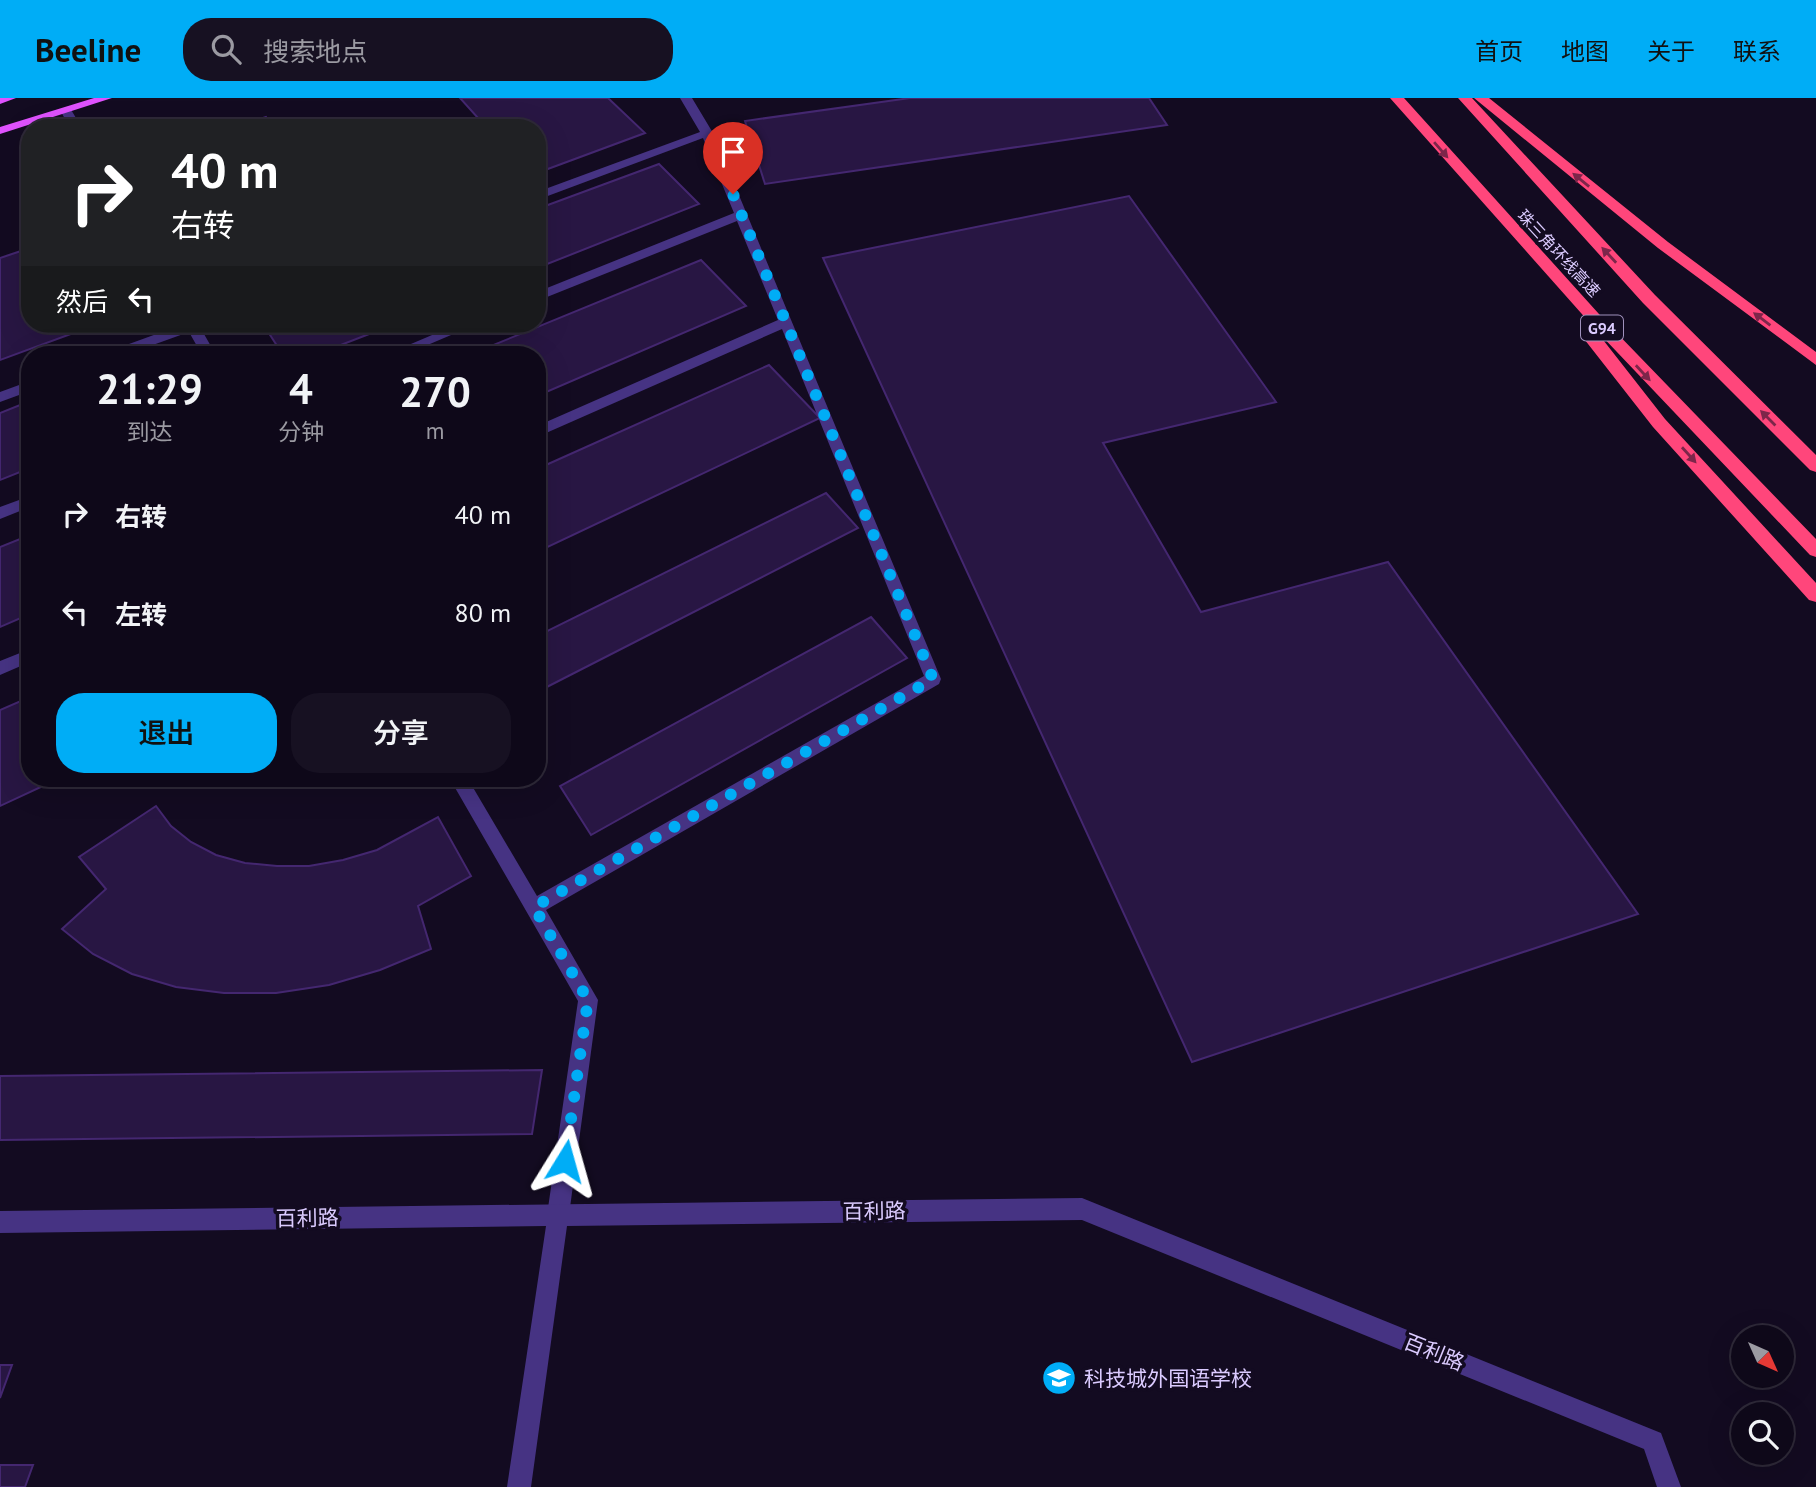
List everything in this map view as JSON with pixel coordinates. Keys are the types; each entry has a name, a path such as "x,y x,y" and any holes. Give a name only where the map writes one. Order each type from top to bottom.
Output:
{"highway":[{"name":"珠三角环线高速","path":"1396,98 1493,211 1682,415 1816,550"},
{"name":"珠三角环线高速","path":"1465,98 1649,299 1816,466"},
{"path":"1481,98 1653,237 1816,360"},
{"path":"1493,211 1659,423 1816,595"}],"main road":[{"path":"0,101 9,98"},
{"path":"38,119 106,98"},
{"path":"0,131 21,124"}],"street":[{"path":"534,907 933,679 707,133 686,98"},
{"path":"66,110 71,119"},
{"path":"546,193 707,133"},
{"path":"546,293 741,215"},
{"path":"546,428 786,323"},
{"path":"136,346 169,333"},
{"path":"415,346 447,333"},
{"path":"0,397 21,389"},
{"path":"0,513 21,505"},
{"path":"0,668 21,658"},
{"path":"464,787 588,1000 519,1487"},
{"name":"百利路","path":"0,1222 1082,1209 1653,1441 1669,1487"}],"building":[{"path":"460,98 608,98 645,133 546,170 546,119 479,119"},
{"path":"910,98 1149,98 1167,125 765,184 745,121"},
{"path":"659,164 699,204 546,264 546,206"},
{"path":"1129,196 1276,402 1103,443 1201,612 1388,562 1638,914 1192,1062 823,258"},
{"path":"21,251 21,333 74,333 38,346 21,346 21,352 0,360 0,258"},
{"path":"701,260 746,306 546,392 546,346 491,346 523,333 546,333 546,323"},
{"path":"269,333 372,333 338,346 277,346"},
{"path":"769,365 820,418 546,548 546,465"},
{"path":"21,405 21,472 0,480 0,413"},
{"path":"826,493 858,528 546,687 546,632"},
{"path":"21,539 21,618 0,627 0,547"},
{"path":"871,617 907,658 591,835 560,786"},
{"path":"21,701 21,787 41,787 0,806 0,710"},
{"path":"156,806 171,826 191,842 216,855 245,863 277,866 309,866 377,850 438,817 471,876 418,906 431,949 380,970 329,985 276,993 224,993 176,987 132,974 93,954 62,929 106,889 79,857"},
{"path":"542,1070 532,1134 0,1140 0,1076"},
{"path":"0,1365 12,1365 0,1398"},
{"path":"0,1465 33,1465 25,1487 0,1487"}],"place":[{"name":"科技城外国语学校","path":"1059,1378"}],"route":[{"path":"565,1161 588,1000 534,907 933,679 733,194"}]}
